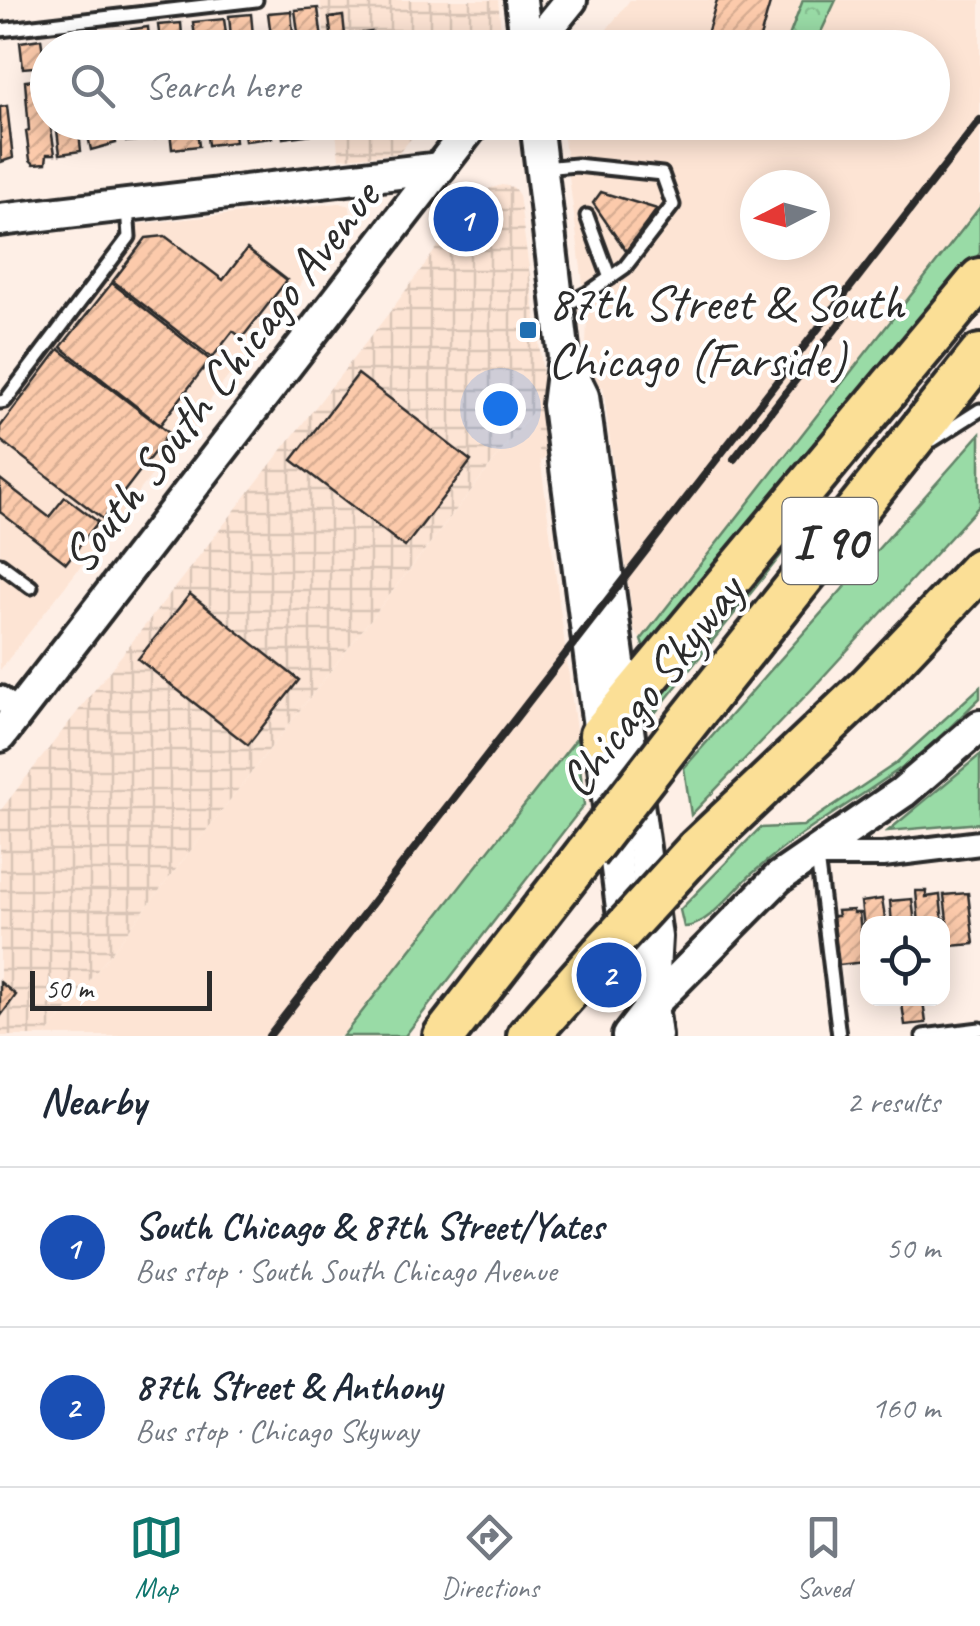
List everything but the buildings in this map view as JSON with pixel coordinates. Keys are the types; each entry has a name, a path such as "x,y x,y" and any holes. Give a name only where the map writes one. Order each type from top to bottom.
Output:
{"highway":[{"path":"612,720 980,278"},
{"name":"Chicago Skyway","path":"444,1036 682,728 980,355"},
{"name":"I 90","path":"528,1036 697,849 869,686 968,583"}],"main road":[{"path":"521,0 527,30"},
{"path":"545,30 571,0"},
{"name":"South South Chicago Avenue","path":"6,715 461,140"},
{"path":"538,140 564,356 583,396 612,720 656,937 652,1005 656,1036"},
{"path":"0,220 440,168"},
{"path":"628,1036 652,1005 750,904 904,792 980,726"}],"street":[{"path":"813,856 883,855 980,843"}],"lane":[{"path":"0,30 256,0"},
{"path":"541,168 576,165 662,174 674,204 625,266 558,310"},
{"path":"0,402 5,401 129,237 127,205"},
{"path":"587,216 610,278"},
{"path":"885,471 980,410"},
{"path":"0,564 31,587"},
{"path":"813,856 839,1036"},
{"path":"923,1036 980,1029"}],"shaded area":[{"path":"320,0 498,0 501,29 500,30 324,30"},
{"path":"630,0 980,0 980,207 641,640 634,630 603,386 593,397 586,346 587,315 564,140 950,140 950,30 606,30"},
{"path":"337,140 410,140 399,153 339,159"},
{"path":"502,185 513,187 519,195 553,447 541,462 533,411 46,1036 0,1036 0,811 392,309 478,192"},
{"path":"339,203 350,206 351,219 0,670 0,402 129,238 128,225"},
{"path":"534,410 577,738 343,1036 46,1036"}],"green space":[{"path":"803,0 836,0 822,30 792,30"},
{"path":"980,207 980,253 646,655 641,640"},
{"path":"908,396 655,713 653,699"},
{"path":"980,434 980,505 691,815 684,768"},
{"path":"980,687 980,698 925,750 772,857 712,914 684,927 680,910 760,828 803,826 895,764"},
{"path":"577,738 584,805 405,1036 343,1036"},
{"path":"980,755 980,823 888,831"}],"railway":[{"path":"269,1036 980,120"},
{"path":"734,459 854,305"}],"place":[{"name":"South Chicago & 87th Street/Yates","path":"466,219"},
{"name":"87th Street & South Chicago (Farside)","path":"528,330"},
{"name":"87th Street & Anthony","path":"609,975"}]}
